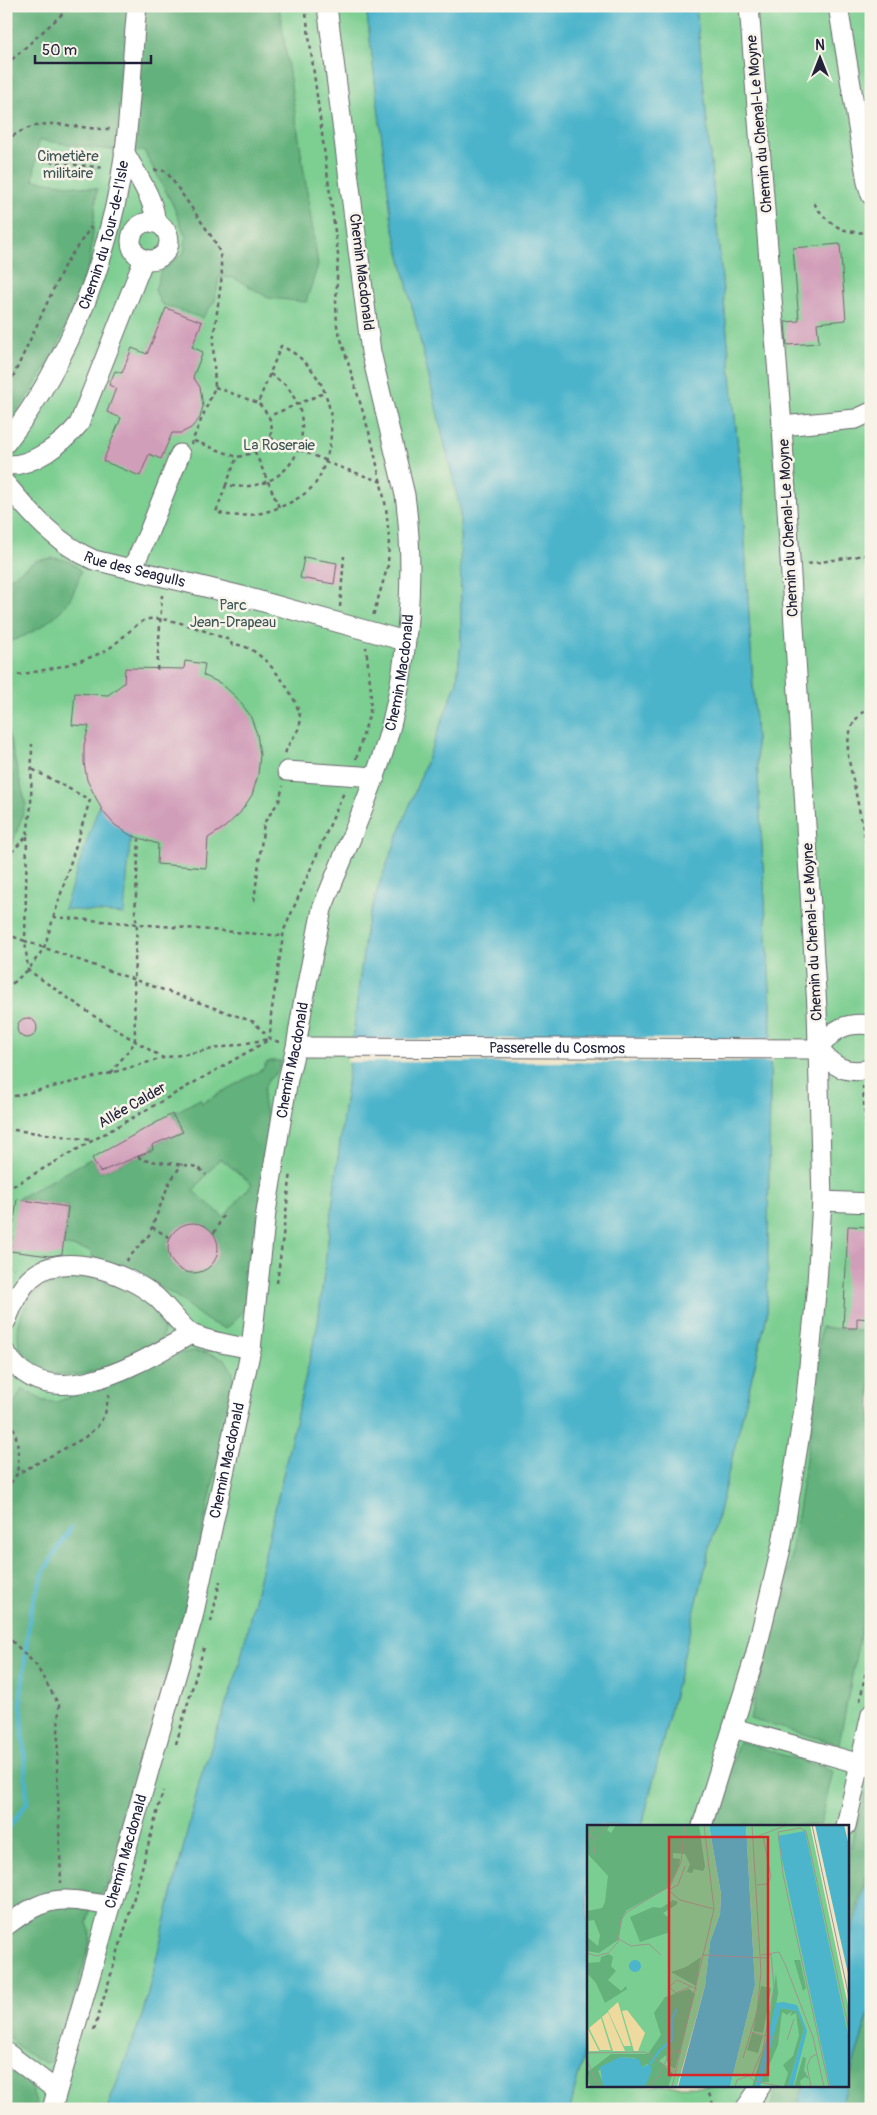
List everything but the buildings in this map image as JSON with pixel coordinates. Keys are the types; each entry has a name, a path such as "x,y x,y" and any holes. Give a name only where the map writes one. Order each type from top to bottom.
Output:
{"street":[{"name":"Chemin du Tour-de-l'Isle","path":"6,442 36,403 68,344 101,256 137,6"},
{"name":"Chemin Macdonald","path":"52,2109 193,1617 251,1349 266,1212 288,1080 322,909 375,778 391,726 405,641 410,573 408,516 405,495 372,352 327,6"},
{"name":"Chemin du Chenal-Le Moyne","path":"702,1825 755,1656 774,1579 798,1449 810,1356 822,1201 819,1049 782,426 749,6"},
{"path":"838,6 867,182 871,195"},
{"path":"116,155 152,203 156,212 155,223"},
{"path":"155,223 165,229 168,235 168,247 161,257 150,260 144,259 134,251 132,239 134,233 142,224 155,223"},
{"path":"6,465 15,466 53,448 68,438 79,424 144,259"},
{"path":"782,426 856,419 871,412"},
{"path":"132,569 180,454"},
{"name":"Rue des Seagulls","path":"6,484 46,528 75,552 94,560 405,641"},
{"path":"285,772 375,778"},
{"path":"867,1076 830,1064 819,1049 828,1035 846,1025 871,1025"},
{"name":"Passerelle du Cosmos","path":"296,1047 819,1049"},
{"path":"822,1201 871,1203"},
{"path":"6,1320 18,1292 32,1277 52,1268 76,1265 106,1270 129,1279 165,1305 191,1334 251,1349"},
{"path":"6,1354 21,1371 39,1382 65,1386 90,1381 110,1374 139,1362 191,1334"},
{"path":"846,1825 866,1766 871,1714"},
{"path":"733,1728 866,1766"},
{"path":"6,1926 49,1900 68,1898 110,1906"},
{"path":"6,2052 56,2090"},
{"path":"745,2109 760,2088"}],"path":[{"path":"6,65 71,6"},
{"path":"6,141 26,128 45,123 92,130 111,129 111,120"},
{"path":"105,176 106,168 116,155"},
{"path":"42,161 112,169"},
{"path":"152,170 166,171 214,240 220,253 222,274 213,342 215,387 194,441 237,456 255,452 270,438 272,426 268,416 258,403 215,387"},
{"path":"814,203 824,218 834,226 848,232 871,232"},
{"path":"6,392 65,264 95,220"},
{"path":"237,456 216,512 234,516 248,515 279,507 310,489 320,474 325,461 332,425 332,412 325,393 310,368 293,351 281,346 258,403"},
{"path":"226,485 249,487 268,482 286,468 299,450 303,426 298,404 287,386 270,374"},
{"path":"268,416 325,393"},
{"path":"270,438 382,482"},
{"path":"255,452 279,507"},
{"path":"790,566 871,554"},
{"path":"337,623 341,602 344,556"},
{"path":"157,670 162,592"},
{"path":"18,675 42,671 102,652 121,641 141,622 161,620 230,640 232,645 245,645 269,665 289,688 300,717 300,725 285,749 283,793 264,823 254,901"},
{"path":"270,1039 271,1015 283,936 351,776 370,712 372,691 366,645"},
{"path":"871,707 856,718 847,738 848,756 871,866"},
{"path":"32,744 31,806 27,836 25,941 28,970 94,1016 163,1058"},
{"path":"6,989 28,970 44,948 90,800 32,769"},
{"path":"6,858 27,836"},
{"path":"111,1073 135,1042 134,979 137,924 135,914 139,839"},
{"path":"53,918 283,936"},
{"path":"6,934 254,1022 270,1039"},
{"path":"6,1098 111,1073 163,1058 270,1039 296,1047"},
{"name":"Allée Calder","path":"6,1190 270,1039"},
{"path":"867,1076 866,1134 871,1147"},
{"path":"6,1129 94,1140"},
{"path":"138,1156 142,1160 182,1164 199,1168 206,1175"},
{"path":"125,1262 149,1235 169,1183 182,1164"},
{"path":"214,1234 223,1216"},
{"path":"6,1223 14,1224"},
{"path":"152,1226 170,1238"},
{"path":"6,1266 14,1268"},
{"path":"6,1490 17,1474 84,1438 98,1427 105,1414 110,1374"},
{"path":"6,1409 10,1394"},
{"path":"6,1414 15,1428 18,1440 17,1474"},
{"path":"6,1635 36,1665 59,1705 57,1767 60,1872 62,1886 68,1898"},
{"path":"707,2088 715,2109"}],"green space":[{"name":"Parc Jean-Drapeau","path":"6,6 366,6 392,222 460,508 461,641 457,682 379,885 366,928 318,1323 238,1670 200,1779 143,2013 107,2109 6,2109"},
{"path":"6,6 279,6 318,265 306,302 269,298 234,278 219,277 215,301 202,318 161,304 155,290 161,270 184,253 186,237 172,203 144,151 102,149 39,140 33,180 97,189 90,262 53,357 6,429"},
{"path":"696,6 871,6 871,2109 570,2109 587,2041 587,2088 850,2088 850,1825 642,1825 767,1315 771,1007 742,491"},
{"path":"52,558 68,561 81,571 72,596 48,622 31,633 6,642 6,581 35,561"},
{"path":"6,724 26,805 12,845 6,849"},
{"path":"281,1061 278,1070 266,1084 263,1094 270,1124 248,1298 240,1315 226,1328 211,1323 174,1295 155,1284 93,1258 91,1251 63,1245 68,1207 17,1199 92,1158 100,1172 153,1150 152,1145 183,1132 172,1114 200,1099 202,1103 263,1069 266,1063","holes":["220,1158 252,1184 224,1217 193,1191"]},
{"path":"84,1275 127,1289 142,1297 154,1307 162,1318 164,1331 158,1345 112,1366 88,1373 63,1375 40,1369 32,1364 20,1347 18,1337 23,1311 32,1297 42,1289"},
{"path":"821,1327 871,1332 871,1577 839,1744 750,1719 790,1561 813,1414"},
{"path":"193,1351 204,1352 225,1359 233,1373 233,1392 183,1620 107,1885 101,1894 93,1897 87,1923 90,1931 90,1942 59,2051 53,2061 45,2063 25,2052 6,2035 6,1411 15,1402 22,1389 44,1401 57,1402 166,1357"},
{"path":"739,1741 833,1771 820,1825 713,1825"},
{"path":"871,1778 871,1861 850,1930 850,1846"},
{"path":"871,2006 871,2109 840,2109 846,2088 850,2088 850,2076"},
{"path":"6,2058 26,2080 33,2094 37,2109 6,2109"},
{"path":"776,2088 803,2088 797,2109 770,2109"}],"water":[{"path":"366,6 696,6 742,491 771,1007 767,1315 642,1825 587,1825 587,2041 570,2109 107,2109 143,2013 200,1779 238,1670 318,1323 366,928 379,885 457,682 461,641 460,508 392,222"},
{"path":"107,782 135,784 124,914 64,909"},
{"path":"871,1869 871,2006 850,2075 850,1937"},
{"path":"803,2088 846,2088 840,2109 797,2109"}],"pier":[{"path":"349,1039 773,1039 773,1062 347,1062"}],"waterway":[{"path":"6,1832 27,1803 21,1697 30,1613 44,1571 71,1528"}],"park label":[{"name":"Cimetière militaire","path":"68,164"},
{"name":"La Roseraie","path":"279,445"}]}
